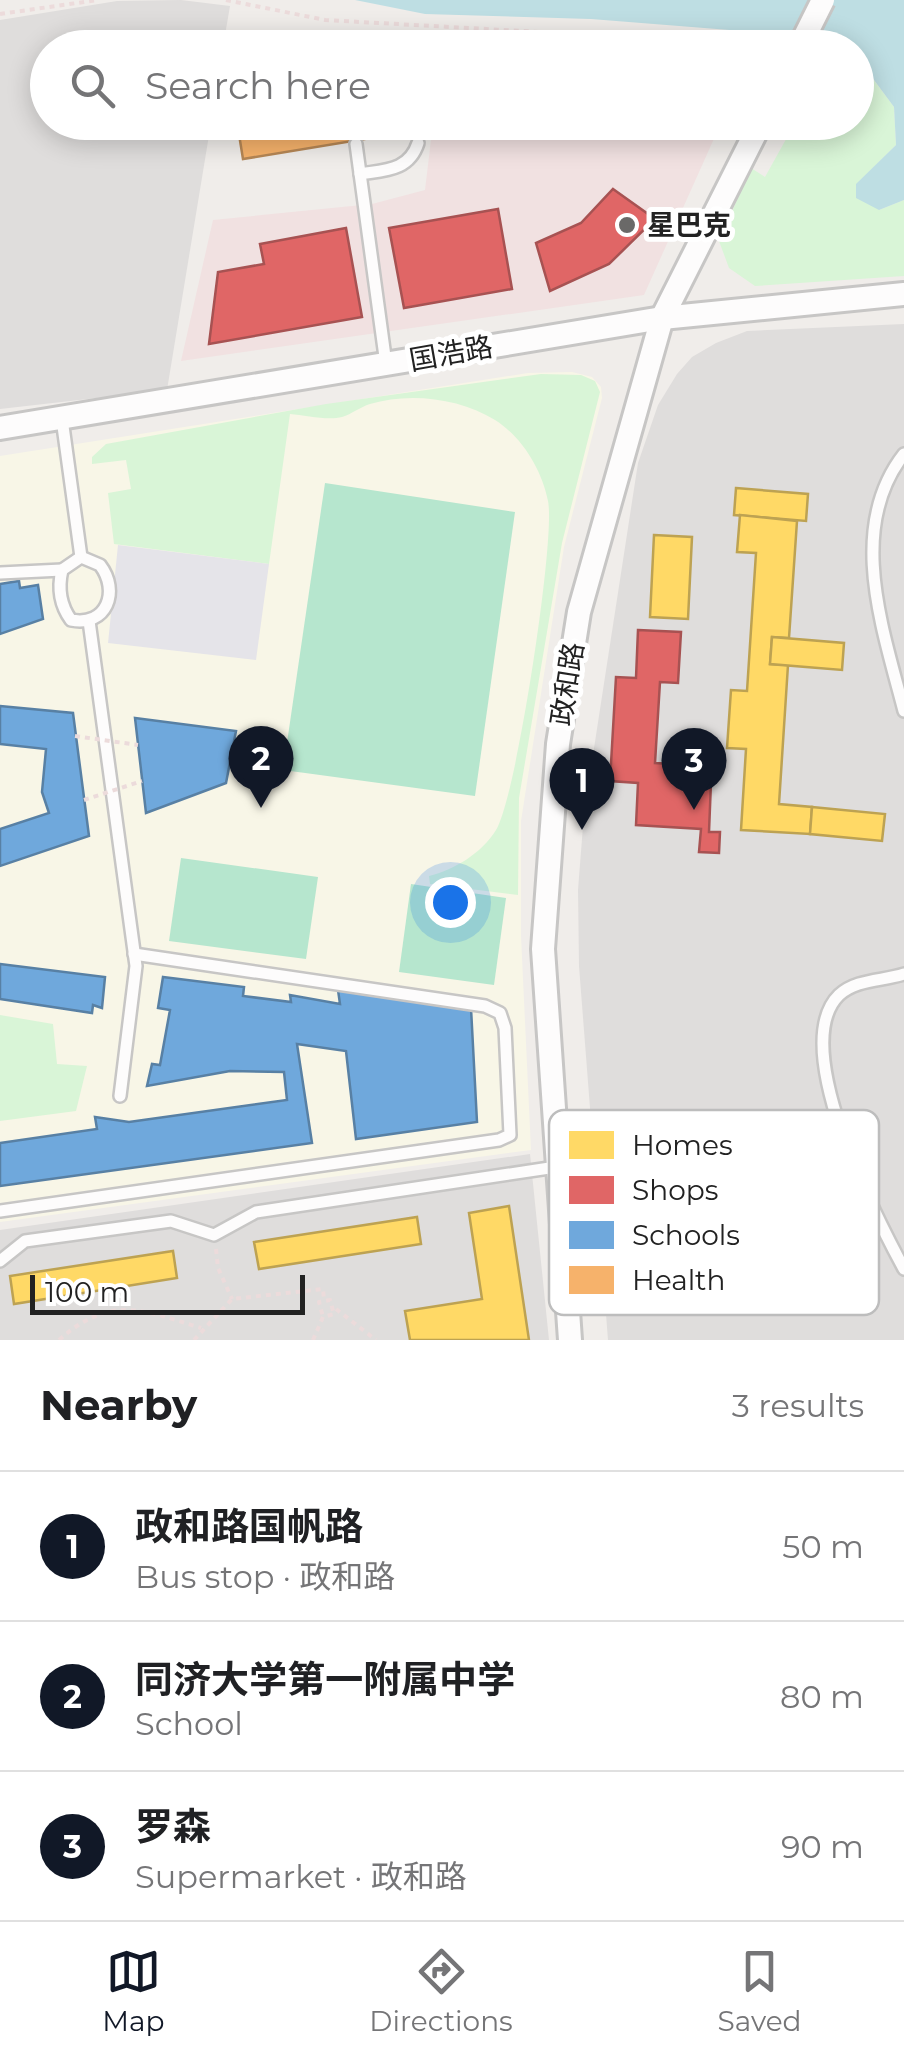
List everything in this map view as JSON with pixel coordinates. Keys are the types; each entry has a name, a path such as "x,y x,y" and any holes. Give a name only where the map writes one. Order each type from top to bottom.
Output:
{"street":[{"path":"805,30 823,0"},
{"name":"政和路","path":"553,1110 543,949 558,744 579,612 662,318 752,140"},
{"name":"国浩路","path":"0,428 662,318 904,294"},
{"name":"政和路","path":"568,1315 570,1340"}],"lane":[{"path":"360,174 398,168 409,162 418,143"},
{"path":"356,144 386,364"},
{"path":"62,419 80,557"},
{"path":"904,454 881,488 874,581 904,711"},
{"path":"0,573 62,570 80,557 94,559 110,582 104,612 89,621 71,620 65,612 59,581 62,570"},
{"path":"89,621 134,954 120,1096"},
{"path":"0,1210 499,1140 510,1134 506,1028 500,1014 485,1006 134,954"},
{"path":"838,1110 821,1044 828,1013 836,997 850,987 904,974"},
{"path":"0,1261 25,1241 171,1221 214,1235 256,1212 549,1169"},
{"path":"879,1223 904,1269"}],"path":[{"path":"0,14 98,0"},
{"path":"226,0 326,20 505,30"},
{"path":"76,736 138,745"},
{"path":"84,800 142,781"},
{"path":"214,1235 218,1268 232,1299"},
{"path":"194,1340 201,1328 232,1299 323,1289 324,1299 317,1307 322,1317"},
{"path":"324,1299 376,1340"},
{"path":"59,1340 87,1315 140,1309 201,1328"},
{"path":"313,1340 322,1317 336,1309"}],"shaded area":[{"path":"181,0 230,6 226,30 30,30 30,140 208,140 167,390 0,409 0,20 117,1"},
{"path":"431,140 713,140 644,295 181,361 213,220 372,204 425,190"},
{"path":"904,324 904,1340 608,1340 606,1315 879,1315 879,1110 590,1110 579,966 578,890 584,813 638,463 658,405 677,374 692,357 747,331"},
{"path":"572,372 592,377 601,387 602,398 564,547 521,821 521,936 531,1150 0,1222 0,456 528,373"},
{"path":"118,545 269,564 256,660 108,643"},
{"path":"530,1154 549,1340 0,1340 0,1230"}],"green space":[{"path":"874,80 894,107 896,145 857,184 879,210 904,200 904,276 755,286 729,268 719,241 751,168 765,177 786,140 874,140"},
{"path":"541,374 581,375 595,381 600,392 562,543 519,798 518,895 430,884 429,876 467,859 496,830 514,771 540,613 549,524 545,489 522,445 495,420 434,399 385,400 336,418 290,414 269,564 114,544 108,493 131,489 126,460 92,464 92,457 106,444 326,404"},
{"path":"325,483 515,512 475,796 283,770"},
{"path":"181,858 318,877 306,959 169,941"},
{"path":"411,884 506,898 494,985 399,972"},
{"path":"0,1015 53,1024 57,1064 87,1066 76,1111 0,1121"}],"water":[{"path":"355,0 904,0 904,200 879,210 856,198 856,184 896,145 894,107 874,80 874,30 729,30 591,19 425,14"}],"building: Homes":[{"path":"736,488 808,494 806,521 734,515"},
{"path":"740,515 797,521 789,638 772,637 770,664 788,665 779,804 812,807 810,834 741,830 746,749 727,748 731,690 747,691 756,553 737,552"},
{"path":"654,535 692,537 688,619 650,617"},
{"path":"772,637 844,643 842,670 770,664"},
{"path":"812,807 885,814 882,841 810,834"},
{"path":"509,1206 529,1340 410,1340 405,1311 482,1299 469,1213"},
{"path":"417,1217 421,1244 259,1269 254,1242"},
{"path":"173,1251 177,1278 14,1304 10,1276"}],"building: Shops":[{"path":"613,189 655,219 609,264 550,291 536,243 581,223"},
{"path":"498,209 512,289 404,308 389,228"},
{"path":"346,228 362,317 209,344 218,272 264,264 260,244"},
{"path":"638,630 681,632 678,683 660,682 655,763 691,765 690,780 711,782 709,832 720,832 719,853 699,852 701,829 636,825 638,783 610,781 616,677 636,678"}],"building: Schools":[{"path":"19,581 20,588 38,585 43,619 0,634 0,584"},
{"path":"0,706 73,713 89,836 0,866 0,829 49,813 42,792 46,749 0,744"},
{"path":"135,718 236,731 226,783 146,813"},
{"path":"0,964 105,977 102,1008 93,1005 92,1013 0,999"},
{"path":"163,977 244,987 243,996 291,1002 290,995 340,1004 338,990 471,1008 477,1122 356,1139 346,1051 297,1044 312,1143 0,1186 0,1143 97,1129 95,1117 129,1122 287,1100 284,1072 230,1071 147,1086 152,1064 160,1065 170,1010 158,1008"}],"building: Health":[{"path":"240,140 358,140 243,159"}],"place":[{"name":"星巴克","path":"627,225"},
{"name":"同济大学第一附属中学","path":"261,808"},
{"name":"罗森","path":"694,810"},
{"name":"政和路国帆路","path":"582,830"}]}
